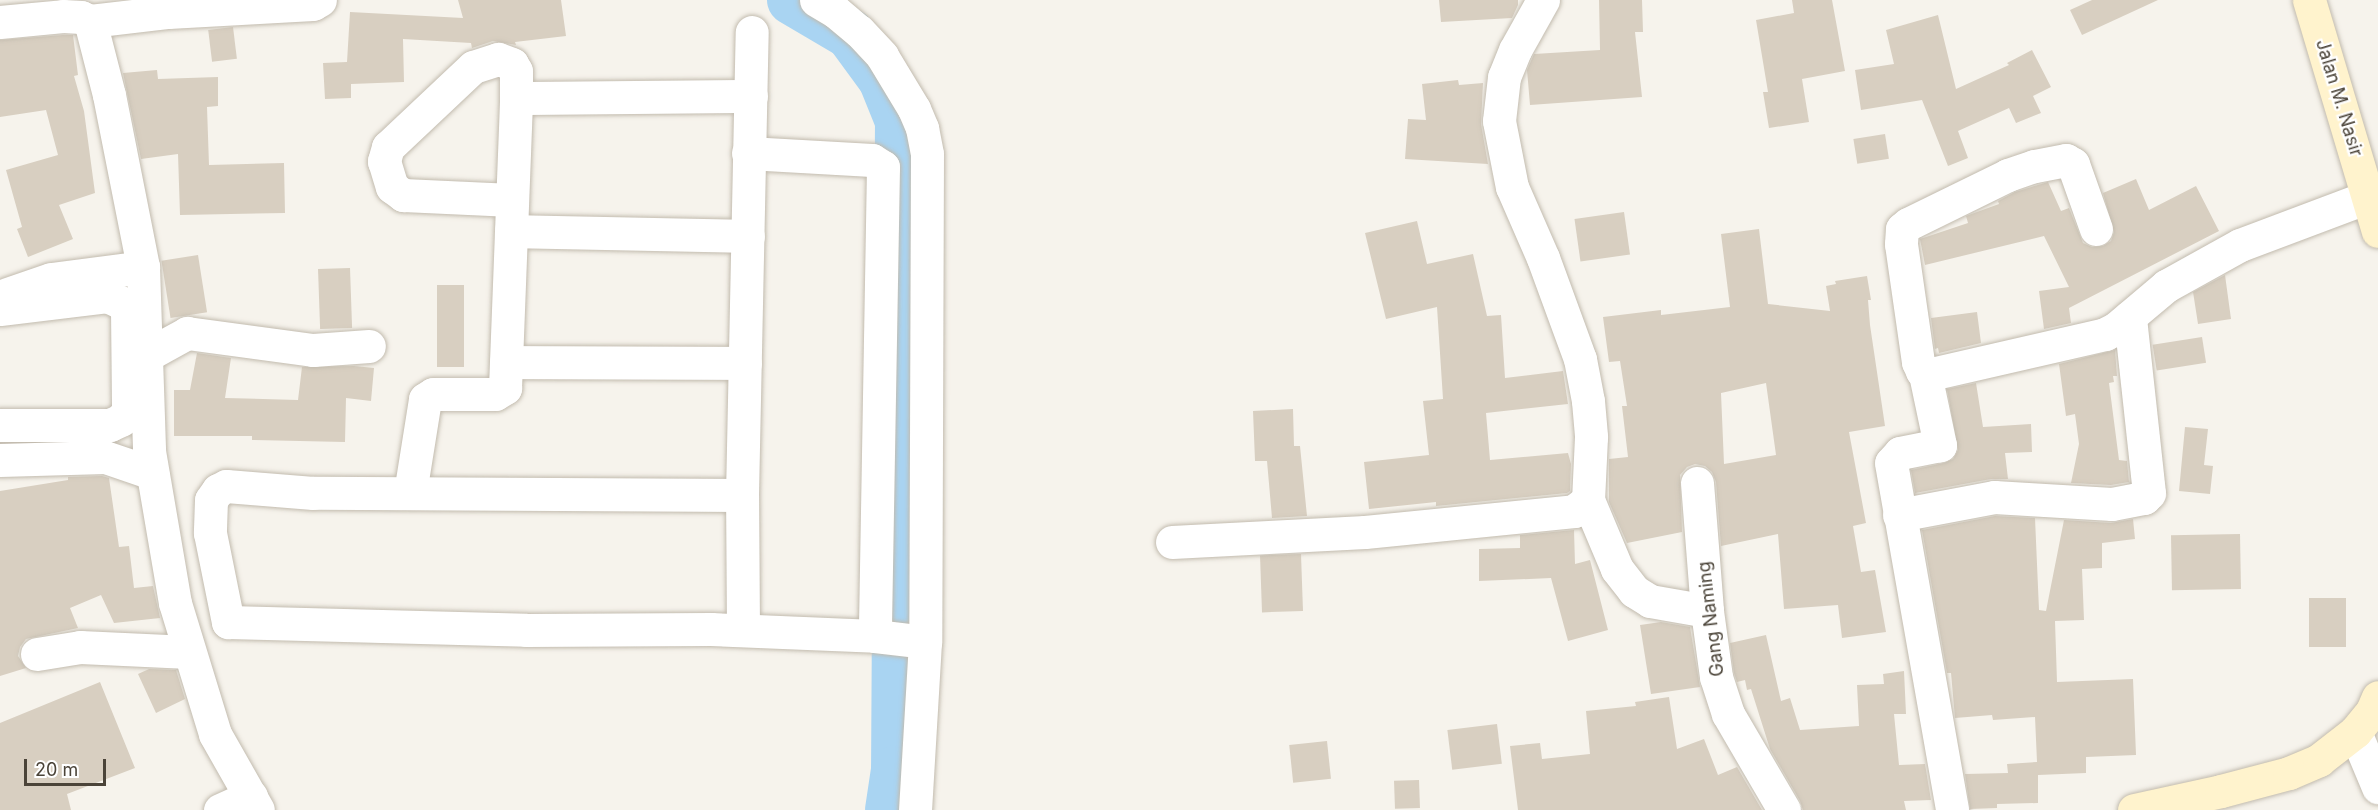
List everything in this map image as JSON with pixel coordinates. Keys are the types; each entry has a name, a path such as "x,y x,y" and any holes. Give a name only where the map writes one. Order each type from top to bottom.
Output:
{"street":[{"path":"0,22 63,16 81,17 90,21 168,12 313,4 320,0"},
{"path":"816,0 851,24 882,56 914,109 925,142 900,639"},
{"path":"1542,0 1515,50 1504,77 1499,121 1512,187 1543,258 1580,359 1588,401 1591,437 1588,500 1617,569 1634,591 1650,601 1707,610"},
{"name":"Jalan M. Nasir","path":"2309,0 2378,231"},
{"path":"90,21 109,94 143,267 147,355 146,393 152,473 175,603 214,735 254,803 220,810"},
{"path":"743,630 742,495 748,153 753,32"},
{"path":"410,493 425,399 433,394 501,393 505,388 512,216 516,71 512,64 498,59 476,65 388,147 384,160 392,187 403,195 512,216 748,236"},
{"path":"516,98 751,96"},
{"path":"748,153 872,160 883,167 900,639 915,810"},
{"path":"1952,810 1891,463 1900,453 1940,445 1925,374 1918,362 1901,244 1902,229 2008,174 2066,160 2073,164 2096,229"},
{"path":"1925,374 2105,334 2130,317 2166,286 2240,245 2368,197"},
{"path":"0,296 51,279 143,267"},
{"path":"0,309 107,296 120,302 127,309 128,411 121,420 110,425 0,425"},
{"path":"1899,515 1994,497 2112,504 2144,498 2149,493 2130,317"},
{"path":"147,355 187,333 313,350 369,346"},
{"path":"506,362 745,363"},
{"path":"0,460 105,457 152,473"},
{"name":"Gang Naming","path":"1697,483 1707,610 1716,677 1728,714 1784,810"},
{"path":"742,495 313,493 226,486 218,490 211,500 210,533 228,622 526,630 743,630 900,639"},
{"path":"1172,542 1365,532 1574,512 1588,500"},
{"path":"37,654 80,647 189,652"},
{"path":"2134,810 2289,773 2319,760 2355,732 2372,711 2378,697"},
{"path":"2355,732 2378,787"}],"building":[{"path":"458,0 561,0 566,36 515,42 516,45 493,41 472,48 471,43 403,39 404,82 351,84 351,98 325,99 323,63 347,62 350,12 463,18"},
{"path":"1439,0 1518,0 1518,5 1512,18 1441,22"},
{"path":"1599,0 1642,0 1643,32 1635,32 1642,97 1530,105 1527,70 1534,54 1600,50"},
{"path":"1792,0 1832,0 1845,71 1802,79 1809,122 1769,128 1763,92 1768,92 1756,20 1794,13"},
{"path":"2092,0 2158,0 2082,35 2070,10"},
{"path":"1938,15 1956,89 2009,65 2007,63 2032,50 2051,87 2033,96 2041,113 2016,123 2009,108 1958,131 1968,158 1948,166 1922,100 1861,110 1855,70 1894,64 1886,30"},
{"path":"233,27 237,59 212,62 208,30"},
{"path":"73,35 78,75 74,76 84,111 95,193 59,205 73,239 28,257 17,229 22,227 6,170 58,155 46,110 0,117 0,40"},
{"path":"157,70 158,79 218,77 218,106 207,107 209,165 284,163 285,213 180,215 178,154 141,159 123,73"},
{"path":"1458,80 1459,85 1483,83 1481,124 1488,164 1405,159 1408,119 1426,120 1422,84"},
{"path":"1885,134 1889,159 1857,164 1853,139"},
{"path":"2136,179 2149,210 2196,186 2219,231 2069,308 2071,323 2044,329 2039,291 2069,287 2044,236 1925,265 1920,239 1968,223 1966,216 1999,204 1998,201 2015,192 2048,182 2061,211 2069,208 2083,243 2092,247 2103,246 2111,241 2114,232 2103,193"},
{"path":"1624,212 1630,255 1580,262 1574,219"},
{"path":"1417,221 1427,264 1473,254 1487,316 1501,315 1505,378 1563,371 1568,404 1486,413 1490,460 1568,453 1571,464 1570,491 1567,493 1436,506 1436,502 1369,509 1364,462 1429,455 1423,401 1443,399 1437,307 1386,319 1365,233"},
{"path":"1759,229 1768,304 1830,311 1826,286 1836,284 1835,281 1867,276 1871,300 1868,300 1870,325 1885,426 1849,432 1866,523 1853,526 1861,572 1875,570 1886,632 1842,638 1838,605 1784,609 1778,534 1721,546 1716,482 1712,472 1705,466 1695,464 1687,467 1680,475 1682,532 1627,543 1609,502 1609,459 1628,457 1622,406 1627,406 1620,361 1609,362 1603,317 1661,310 1661,315 1730,307 1721,234","holes":["1766,383 1776,455 1724,464 1721,393"]},
{"path":"198,255 207,312 171,318 161,261"},
{"path":"350,268 352,328 320,329 318,269"},
{"path":"2225,275 2231,319 2198,324 2193,292"},
{"path":"437,285 464,285 464,367 437,367"},
{"path":"1977,312 1981,343 1939,353 1938,348 1935,349 1931,318"},
{"path":"2202,337 2206,363 2157,371 2153,345"},
{"path":"2115,350 2117,376 2113,376 2114,382 2109,383 2119,460 2127,461 2129,482 2111,485 2071,483 2079,444 2075,414 2066,416 2059,364"},
{"path":"197,353 231,358 225,398 298,400 302,367 354,366 374,368 371,401 346,398 345,442 252,440 252,436 174,436 174,390 190,390"},
{"path":"1976,383 1983,427 2031,424 2032,452 2005,453 2008,479 1991,479 1915,493 1911,470 1944,463 1953,459 1958,450 1947,389"},
{"path":"1293,409 1294,446 1300,446 1307,516 1272,518 1267,461 1255,461 1253,411"},
{"path":"2185,427 2208,429 2204,465 2213,466 2210,494 2179,491"},
{"path":"102,476 109,478 119,547 129,546 134,588 153,586 160,618 114,623 101,595 70,608 78,628 26,639 20,647 18,656 26,668 0,676 0,491 68,480 68,477"},
{"path":"1995,516 2035,518 2039,610 2046,611 2064,520 2111,523 2133,519 2135,539 2102,543 2102,568 2082,569 2084,620 2055,621 2057,682 2133,679 2136,755 2086,757 2086,773 2038,775 2038,803 1997,804 1997,808 1970,809 1965,774 2008,773 2007,764 2037,762 2035,717 1993,720 1992,715 1955,718 1951,673 1947,673 1922,530"},
{"path":"1574,530 1575,564 1590,560 1608,630 1568,641 1551,578 1479,581 1479,549 1520,548 1520,535"},
{"path":"2240,534 2241,589 2172,590 2171,535"},
{"path":"1301,554 1303,611 1262,612 1260,555"},
{"path":"2309,598 2346,598 2346,647 2309,647"},
{"path":"1661,622 1690,627 1700,687 1651,694 1640,625"},
{"path":"1766,635 1781,701 1790,698 1800,730 1859,726 1857,685 1884,684 1883,674 1904,671 1906,714 1894,714 1899,765 1925,764 1931,800 1904,801 1906,810 1803,810 1770,749 1751,689 1747,690 1745,680 1737,682 1734,673 1730,643"},
{"path":"149,669 176,670 185,699 156,713 138,674"},
{"path":"100,682 135,768 67,794 71,810 0,810 0,723"},
{"path":"1669,697 1677,749 1704,739 1718,775 1737,767 1762,810 1518,810 1510,746 1540,743 1542,759 1590,754 1586,711 1636,706 1635,702"},
{"path":"1497,724 1502,764 1452,770 1447,730"},
{"path":"1327,741 1331,779 1293,783 1289,745"},
{"path":"1419,780 1420,808 1395,809 1394,781"}],"waterway":[{"path":"792,0 850,34 883,79 900,121 896,770 890,810"}]}
